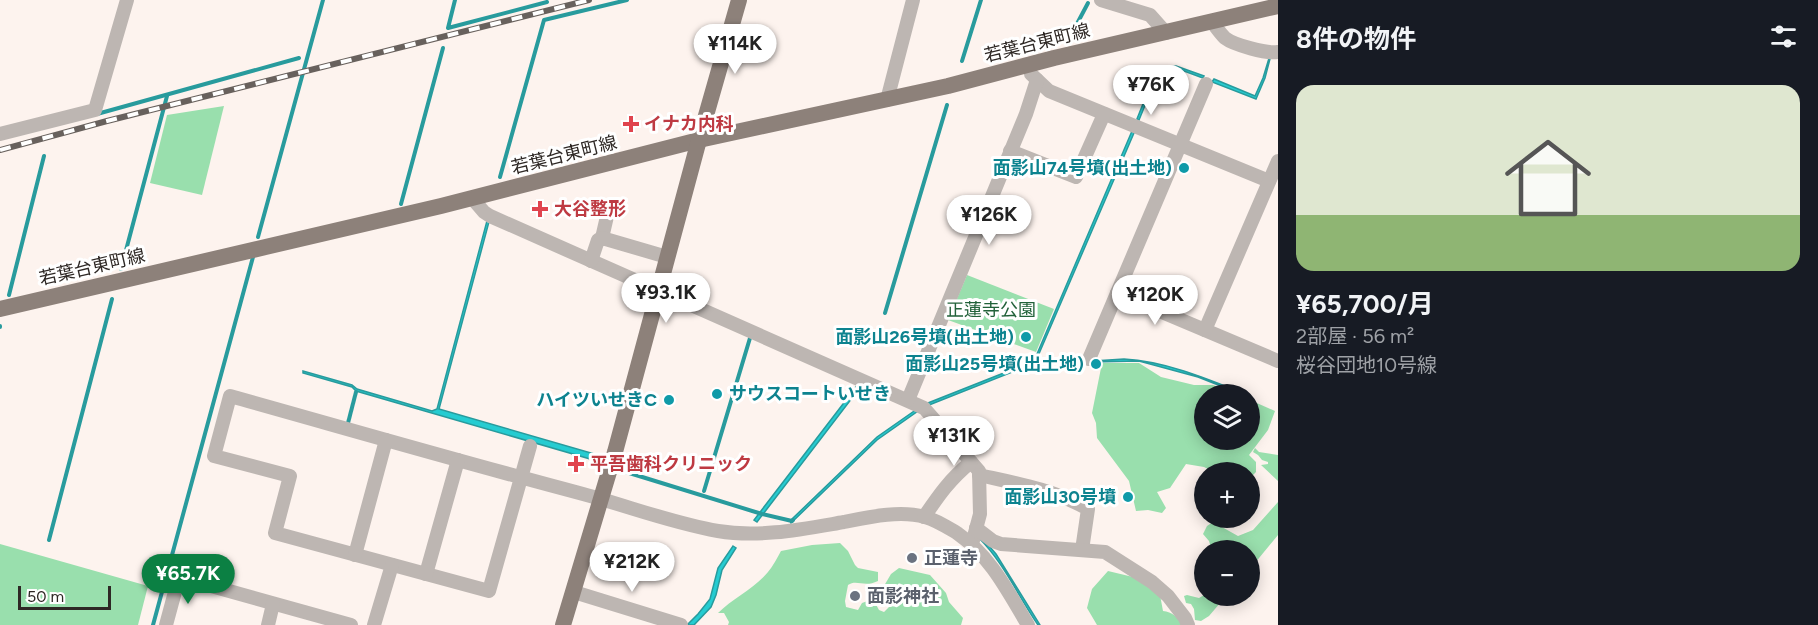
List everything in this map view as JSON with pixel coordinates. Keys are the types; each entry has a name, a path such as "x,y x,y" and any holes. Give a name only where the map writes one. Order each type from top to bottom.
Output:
{"main road":[{"path":"563,625 601,499 739,0"},
{"name":"若葉台東町線","path":"0,309 472,198 699,140 948,86 1278,6"}],"street":[{"path":"0,134 95,110 127,0"},
{"path":"887,100 913,0"},
{"path":"1101,0 1150,15 1166,33"},
{"path":"1212,22 1226,39 1267,52 1278,52"},
{"path":"1023,66 1049,91 1269,182"},
{"path":"908,400 1037,80"},
{"path":"1089,359 1206,84"},
{"path":"1010,151 1076,177 1104,114"},
{"path":"1205,330 1278,161"},
{"path":"472,198 490,216 924,408 979,471 980,513 972,544"},
{"path":"591,261 598,240 602,238 608,212"},
{"path":"602,238 667,257"},
{"path":"1117,293 1278,361"},
{"path":"530,446 521,478 489,591 275,533 290,476 214,456 230,396 521,478 720,531 778,533 876,516 895,514 924,517 948,527 972,544 984,556 1003,582 1028,625"},
{"path":"355,555 386,440"},
{"path":"426,574 458,460"},
{"path":"924,517 938,495 955,475 971,462"},
{"path":"979,475 1014,482 1050,493 1088,509 1082,550"},
{"path":"976,528 1001,544 1105,552 1152,582 1168,596 1188,625"},
{"path":"374,625 392,565"},
{"path":"166,625 179,577 351,625"},
{"path":"574,592 681,625"},
{"path":"268,625 273,604"}],"green space":[{"path":"224,106 202,195 150,183 167,115"},
{"name":"正蓮寺公園","path":"967,275 1054,309 1036,352 948,320"},
{"path":"1102,363 1139,363 1161,377 1194,385 1194,450 1253,450 1249,455 1256,462 1186,464 1170,488 1157,492 1166,508 1162,513 1148,510 1136,511 1129,481 1097,438 1096,423 1092,413"},
{"path":"1260,404 1275,411 1268,430 1260,441"},
{"path":"1257,450 1278,455 1278,481 1261,465 1268,464 1268,462 1253,452"},
{"path":"1278,502 1278,535 1260,557 1260,540 1208,540 1203,534 1206,528 1224,528 1238,536 1260,528 1260,522"},
{"path":"840,543 848,551 858,568 878,572 878,581 848,585 846,607 858,610 862,603 873,599 879,610 884,612 889,607 892,597 881,591 891,574 899,568 930,575 963,618 961,625 728,625 729,622 724,613 718,613 762,578 772,567 781,551"},
{"path":"0,544 148,586 138,625 0,625"},
{"path":"1108,571 1133,577 1160,595 1163,611 1175,615 1183,625 1097,625 1087,608 1092,589"},
{"path":"1184,596 1194,597 1194,606 1218,606 1201,621 1195,620 1194,609 1191,604 1186,603"}],"water":[{"path":"1270,55 1265,78 1256,99 1212,82 1214,79 1255,96"},
{"path":"1176,66 1204,76 1203,78 1176,68 1159,71 1139,120 1137,119 1157,69"},
{"path":"1132,131 1134,133 1035,363 929,405 928,403 1034,361"},
{"path":"488,217 490,218 439,409 598,455 597,461 356,391 352,387 303,373 303,371 352,385 357,389 432,411 437,409"},
{"path":"1139,360 1171,367 1219,384 1139,361 1094,361"},
{"path":"856,387 859,389 757,522 754,520"},
{"path":"917,409 918,411 877,440 791,523 790,521 877,437"},
{"path":"979,538 996,554 1040,625 996,558"},
{"path":"733,546 736,548 722,570 711,607 694,625 687,625 710,599 718,568"}],"waterway":[{"path":"258,237 323,0"},
{"path":"455,0 448,28 547,2"},
{"path":"500,177 544,20 627,0"},
{"path":"962,61 981,0"},
{"path":"1070,37 1088,3"},
{"path":"401,204 443,48"},
{"path":"97,114 299,58"},
{"path":"121,269 167,96"},
{"path":"885,313 947,105"},
{"path":"9,295 44,156"},
{"path":"153,625 253,257"},
{"path":"49,540 112,299"},
{"path":"704,491 750,338"},
{"path":"348,423 356,392"},
{"path":"626,472 762,514 793,520"}],"railway":[{"path":"0,150 589,0"}],"place":[{"name":"イナカ内科","path":"631,124"},
{"name":"面影山74号墳(出土地)","path":"1184,168"},
{"name":"大谷整形","path":"540,209"},
{"name":"面影山26号墳(出土地)","path":"1026,337"},
{"name":"面影山25号墳(出土地)","path":"1096,364"},
{"name":"サウスコートいせき","path":"717,394"},
{"name":"ハイツいせきC","path":"669,400"},
{"name":"平吾歯科クリニック","path":"576,464"},
{"name":"面影山30号墳","path":"1128,497"},
{"name":"正蓮寺","path":"912,558"},
{"name":"面影神社","path":"855,596"}]}
